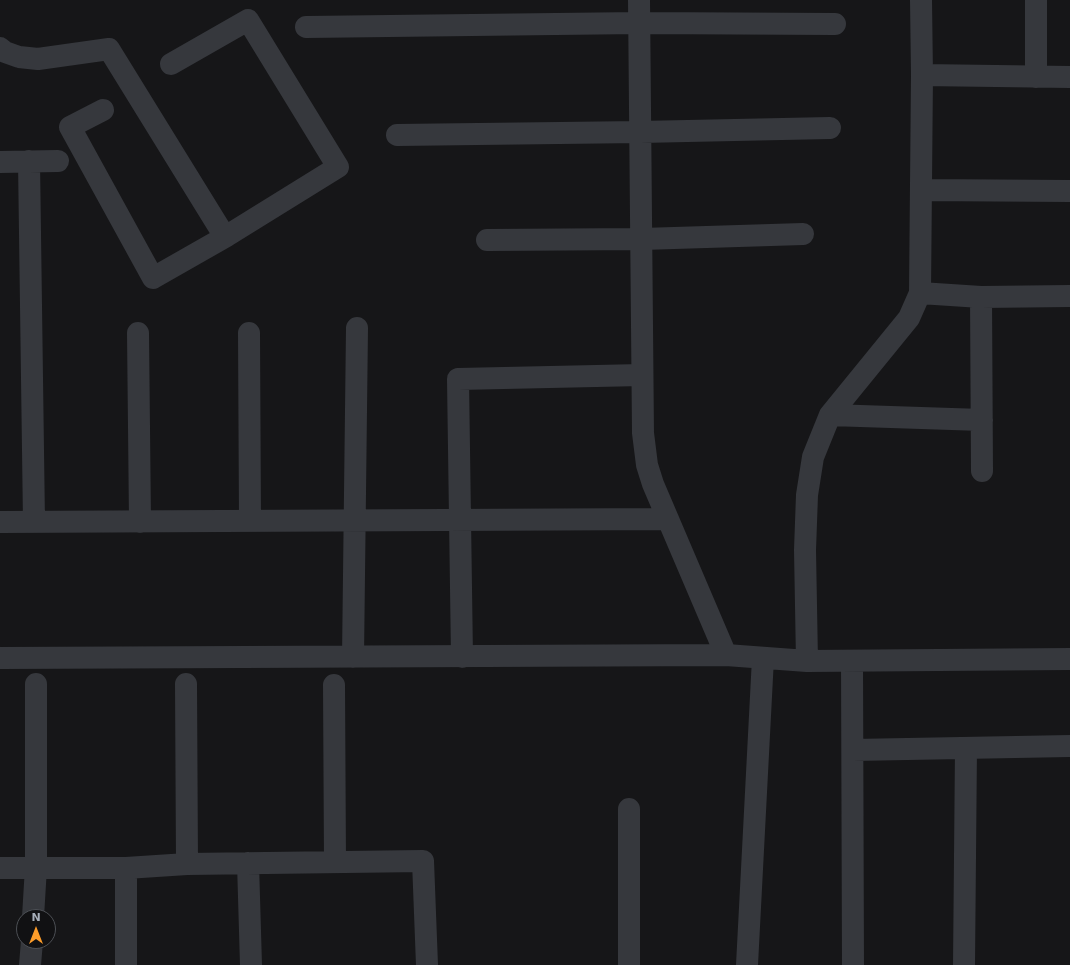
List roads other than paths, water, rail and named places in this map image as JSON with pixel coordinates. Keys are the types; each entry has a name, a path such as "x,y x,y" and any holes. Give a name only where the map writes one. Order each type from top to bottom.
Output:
{"street":[{"path":"639,0 642,375 643,433 646,465 726,656"},
{"path":"806,661 805,550 807,495 813,457 830,415 909,318 920,293 922,75 921,0"},
{"path":"1036,0 1036,77"},
{"path":"103,110 70,126 153,278 225,237 338,167 248,20 171,64"},
{"path":"306,27 639,23 835,24"},
{"path":"0,48 5,52 19,57 38,59 108,49 225,237"},
{"path":"922,75 1070,77"},
{"path":"397,134 640,132 830,128"},
{"path":"29,161 34,522"},
{"path":"0,162 58,161"},
{"path":"921,190 1070,191"},
{"path":"486,240 642,239 803,234"},
{"path":"920,293 982,297 1070,296"},
{"path":"982,297 982,471"},
{"path":"353,657 357,328"},
{"path":"138,333 140,522"},
{"path":"249,333 250,521"},
{"path":"462,656 458,379 642,375"},
{"path":"830,415 982,420"},
{"path":"0,522 668,519"},
{"path":"0,658 726,656 806,661 1070,659"},
{"path":"747,965 763,658"},
{"path":"852,661 853,965"},
{"path":"33,909 36,867 36,684"},
{"path":"186,684 187,864"},
{"path":"334,685 335,862"},
{"path":"853,750 1070,746"},
{"path":"964,965 966,748"},
{"path":"629,809 629,965"},
{"path":"0,868 126,868 187,864 423,860 427,965"},
{"path":"248,863 251,965"},
{"path":"126,868 126,965"},
{"path":"30,965 31,949"}]}
